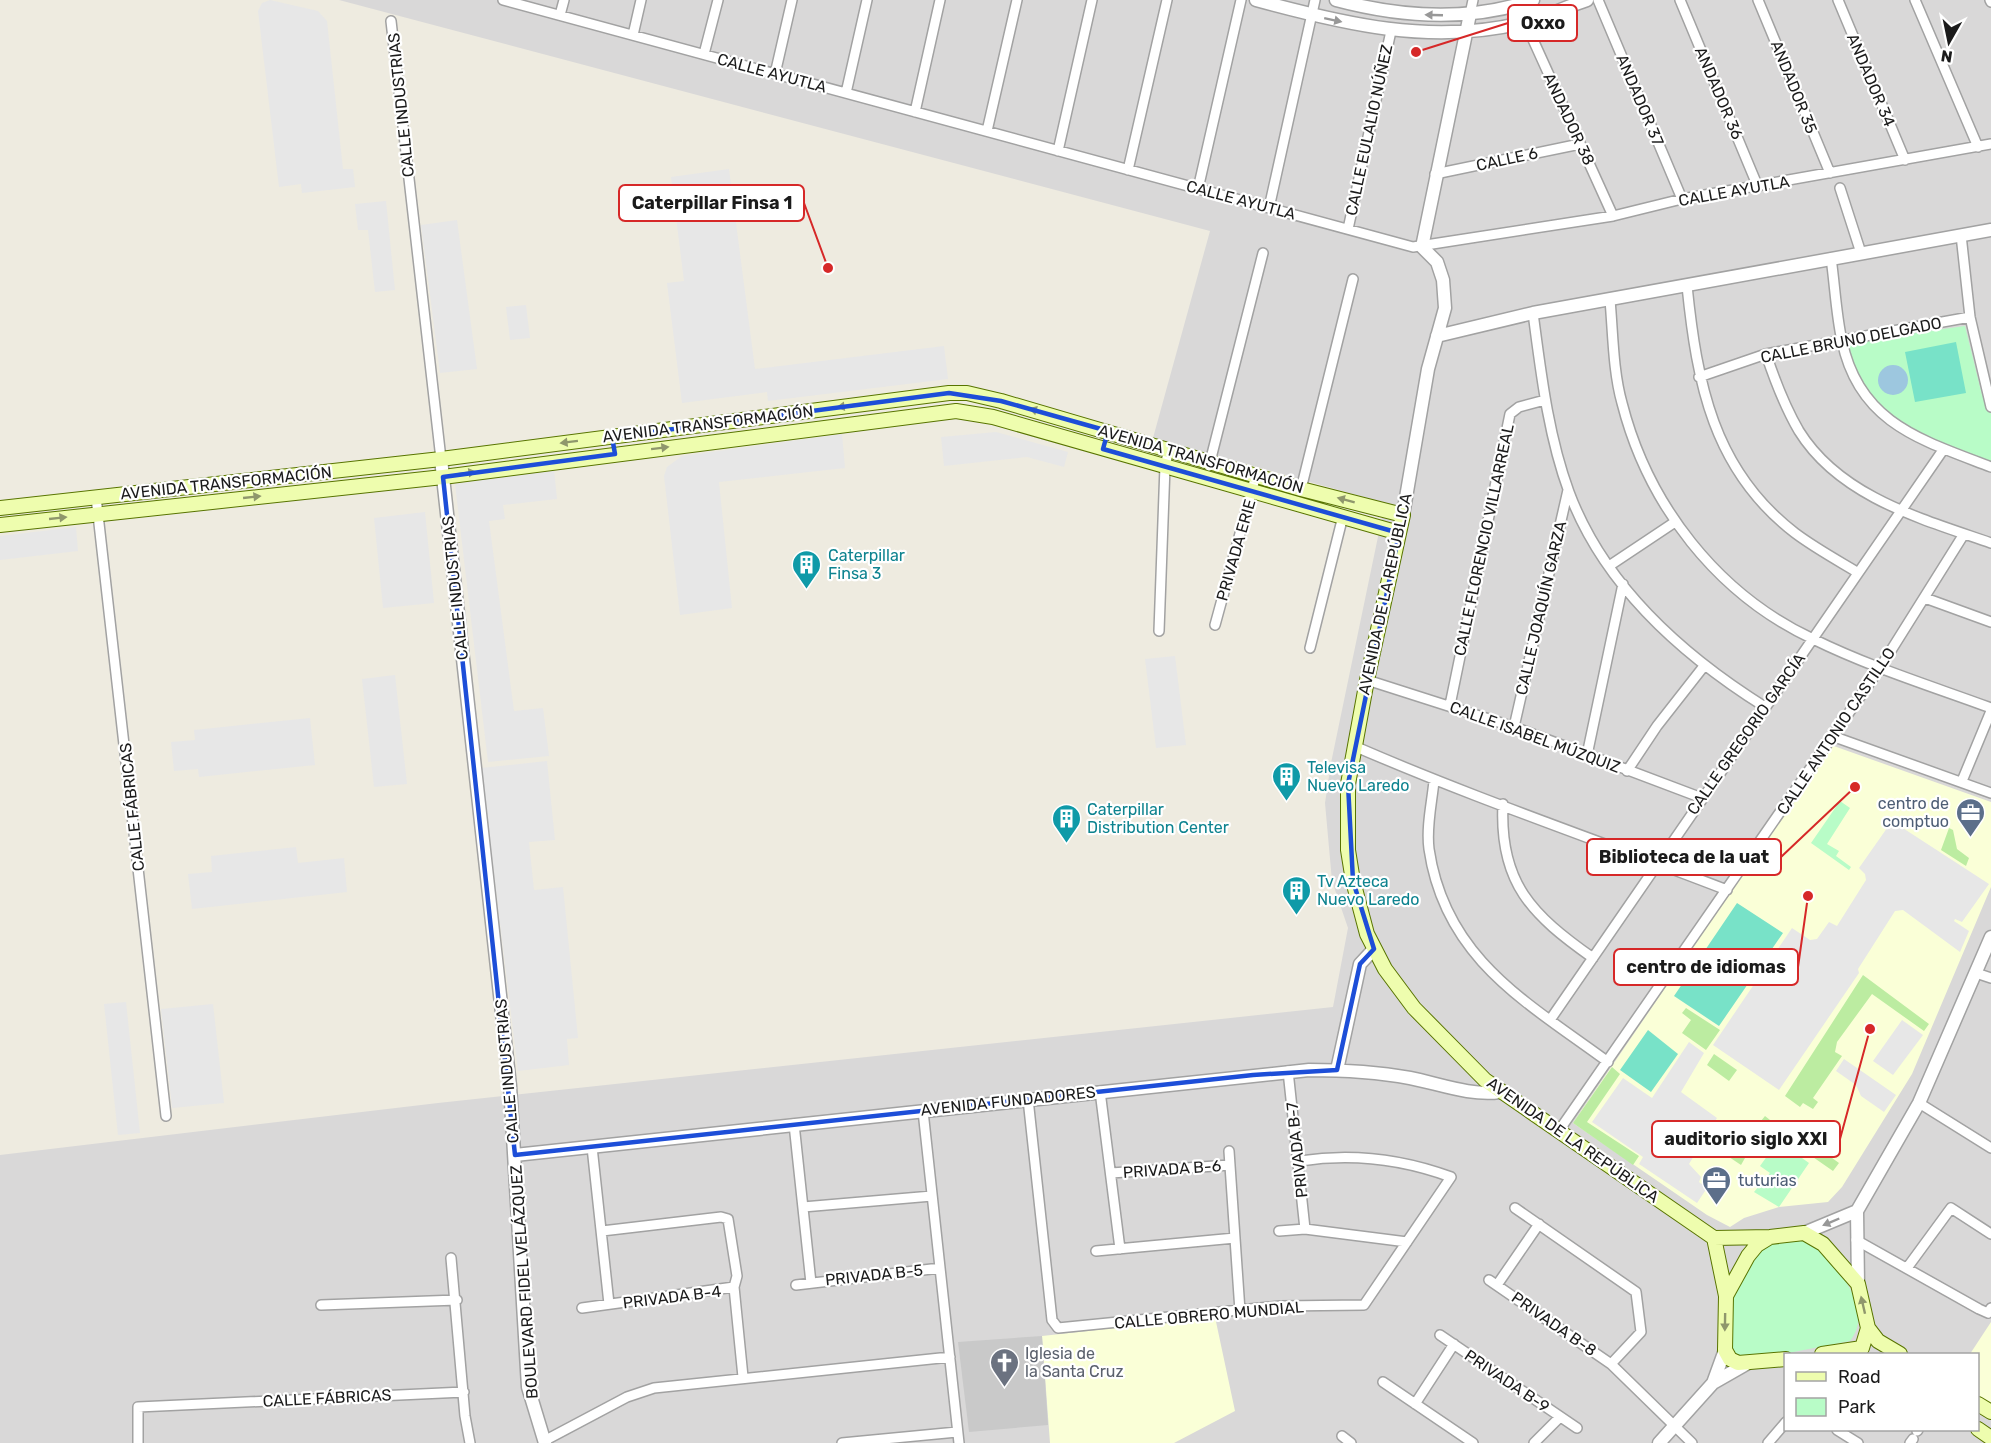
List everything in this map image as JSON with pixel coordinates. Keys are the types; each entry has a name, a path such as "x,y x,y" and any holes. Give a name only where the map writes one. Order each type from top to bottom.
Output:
{"main road":[{"name":"AVENIDA TRANSFORMACIÓN","path":"0,508 441,459 906,398 967,393 1070,420 1301,489 1403,515"},
{"path":"906,398 908,416"},
{"name":"AVENIDA TRANSFORMACIÓN","path":"0,525 443,477 943,411 968,412 1206,476 1399,532"},
{"path":"746,419 748,436"},
{"path":"1065,438 1070,420"},
{"path":"1103,448 1108,431"},
{"path":"612,437 615,454"},
{"path":"1133,457 1134,439"},
{"path":"486,453 489,470"},
{"path":"358,468 361,485"},
{"name":"AVENIDA DE LA REPÚBLICA","path":"1403,515 1367,680 1348,784 1348,850 1360,915 1374,949 1398,988 1430,1027 1500,1092 1714,1238"},
{"path":"1784,1359 1748,1363 1730,1359 1725,1350 1726,1296 1714,1238 1770,1237 1804,1233 1823,1244 1858,1284 1868,1328 1878,1341 1897,1353"},
{"path":"1726,1296 1748,1256 1757,1245 1770,1237"},
{"path":"1848,1352 1864,1345 1868,1328"},
{"path":"1835,1353 1856,1353"}],"street":[{"name":"CALLE AYUTLA","path":"503,0 1413,247 1613,216 1682,199 1991,144"},
{"path":"560,15 564,0"},
{"path":"633,35 641,0"},
{"path":"704,54 718,0"},
{"path":"775,74 792,0"},
{"path":"846,93 867,0"},
{"path":"915,112 940,0"},
{"path":"987,131 1017,0"},
{"path":"1058,151 1092,0"},
{"path":"1128,170 1167,0"},
{"path":"1198,189 1241,0"},
{"path":"1256,0 1311,15 1391,31 1467,33 1525,22 1587,0"},
{"path":"1269,208 1315,0"},
{"path":"1336,0 1396,6 1437,15 1470,14 1508,8 1533,0"},
{"path":"1422,247 1435,174 1473,0"},
{"name":"ANDADOR 37","path":"1598,0 1682,199"},
{"name":"ANDADOR 36","path":"1680,0 1758,187"},
{"name":"ANDADOR 35","path":"1758,0 1830,173"},
{"name":"ANDADOR 34","path":"1838,0 1905,160"},
{"path":"1915,0 1978,147"},
{"name":"CALLE INDUSTRIAS","path":"392,21 510,1086 515,1155"},
{"name":"ANDADOR 38","path":"1525,22 1613,216"},
{"name":"CALLE EULALIO NÚÑEZ","path":"1348,230 1391,31"},
{"name":"CALLE 6","path":"1435,174 1580,144"},
{"path":"1840,188 1861,253"},
{"path":"1437,336 1533,314 1991,230"},
{"path":"1961,235 1970,318 1991,407"},
{"name":"AVENIDA DE LA REPÚBLICA","path":"1403,515 1428,369 1445,308 1443,280 1437,262 1422,247"},
{"path":"1206,476 1263,253"},
{"path":"1831,258 1842,341 1856,383 1865,398 1891,422 1943,450 1991,467"},
{"path":"1301,489 1353,279"},
{"path":"1687,286 1699,377 1721,440 1748,484 1795,533 1857,572"},
{"path":"1610,300 1621,400 1629,430 1641,463 1676,522 1702,556 1744,596 1812,639 1880,668 1991,709 1962,781"},
{"path":"1533,314 1545,400 1568,490 1609,566 1635,601 1668,635 1704,666 1765,706"},
{"name":"CALLE BRUNO DELGADO","path":"1699,377 1766,354 1970,318"},
{"path":"1766,354 1780,394 1800,432 1814,449 1849,482 1900,511 1991,543"},
{"name":"CALLE FLORENCIO VILLARREAL","path":"1450,705 1510,414 1518,406 1545,400"},
{"path":"1159,631 1165,466 1169,449"},
{"name":"CALLE GREGORIO GARCÍA","path":"1551,1020 1943,450"},
{"name":"PRIVADA ERIE","path":"1215,625 1256,475"},
{"name":"CALLE JOAQUÍN GARZA","path":"1514,727 1568,490"},
{"name":"CALLE FÁBRICAS","path":"96,497 166,1116"},
{"path":"1310,648 1343,516"},
{"path":"1609,566 1676,522"},
{"name":"CALLE ANTONIO CASTILLO","path":"1558,1131 1880,668 1964,534"},
{"path":"1587,755 1623,584"},
{"path":"1925,598 1991,622"},
{"path":"1628,771 1657,726 1704,666"},
{"name":"CALLE ISABEL MÚZQUIZ","path":"1367,680 1514,727 1702,798"},
{"path":"1832,736 1991,793"},
{"path":"1354,746 1434,781 1503,804 1727,890"},
{"path":"1434,781 1429,849 1451,917 1485,967 1509,990 1608,1062"},
{"path":"1503,804 1502,836 1519,889 1545,921 1593,958"},
{"path":"1858,1284 1857,1212 1918,1103 1991,937"},
{"path":"1337,1070 1360,964 1374,949"},
{"path":"1976,973 1991,978"},
{"name":"AVENIDA FUNDADORES","path":"515,1155 1288,1071 1337,1070 1406,1077 1479,1094 1500,1092"},
{"name":"PRIVADA B-7","path":"1288,1071 1300,1161 1305,1229"},
{"name":"PRIVADA B-6","path":"1100,1091 1120,1249"},
{"name":"CALLE OBRERO MUNDIAL","path":"1028,1099 1052,1320 1055,1326 1061,1328 1280,1306 1364,1305 1407,1242"},
{"path":"1918,1103 1989,1146 1991,1134"},
{"path":"923,1111 959,1443"},
{"name":"PRIVADA B-5","path":"794,1124 811,1283 940,1268"},
{"name":"PRIVADA B-4","path":"592,1147 609,1304 734,1287"},
{"path":"1229,1151 1230,1165"},
{"name":"BOULEVARD FIDEL VELÁZQUEZ","path":"515,1155 528,1387 543,1442"},
{"path":"1279,1231 1305,1229 1407,1242 1451,1177 1415,1165 1364,1158 1328,1156 1300,1161"},
{"name":"PRIVADA B-6","path":"1111,1173 1230,1165 1240,1311"},
{"path":"803,1208 932,1196"},
{"path":"1515,1208 1539,1224"},
{"path":"1907,1268 1951,1208 1991,1234"},
{"path":"1804,1233 1857,1212"},
{"path":"602,1232 722,1217 728,1219 737,1276 734,1287 743,1377"},
{"name":"PRIVADA B-8","path":"1611,1364 1641,1332 1636,1292 1539,1224 1493,1283 1611,1364 1692,1443"},
{"path":"1096,1251 1235,1238"},
{"path":"1856,1239 1989,1311"},
{"path":"451,1258 470,1443"},
{"path":"796,1285 811,1283"},
{"path":"321,1305 457,1300"},
{"path":"582,1308 609,1304"},
{"path":"1440,1335 1454,1344"},
{"name":"PRIVADA B-9","path":"1415,1404 1454,1344 1577,1428"},
{"path":"1659,1443 1676,1427 1713,1383 1725,1350"},
{"path":"543,1442 636,1394 680,1384 950,1357"},
{"path":"1713,1383 1748,1363"},
{"path":"1383,1382 1473,1443"},
{"name":"CALLE FÁBRICAS","path":"138,1443 138,1407 464,1392"},
{"name":"PRIVADA B-9","path":"1534,1443 1560,1417"},
{"path":"1768,1443 1784,1423"},
{"path":"1839,1431 1858,1443"},
{"path":"842,1443 957,1432"},
{"path":"1342,1436 1351,1443"}],"highlighted area":[{"path":"949,393 1001,401 1108,431 1103,449 1399,533 1348,784 1353,881 1374,949 1360,964 1337,1070 1253,1075 515,1155 443,477 615,454 612,437"}],"shaded area":[{"path":"270,0 318,11 327,21 343,169 353,169 355,187 302,193 301,184 279,187 258,11 262,3"},
{"path":"339,0 1991,0 1991,1443 0,1443 0,1155 438,1103 1333,1007 1348,928 1332,881 1325,803 1331,763 1385,503 1153,438 1210,231"},
{"path":"729,169 755,369 944,346 948,379 768,401 767,392 682,403 667,283 684,281 671,177"},
{"path":"386,201 395,290 375,292 368,230 358,230 355,204"},
{"path":"457,220 477,369 440,373 421,225"},
{"path":"526,305 530,338 510,340 506,307"},
{"path":"996,432 1068,452 1064,467 1027,457 944,466 941,437"},
{"path":"842,434 845,468 719,482 732,608 680,615 664,476 667,467 682,456"},
{"path":"554,469 557,499 503,505 505,519 489,521 514,711 543,708 549,756 488,762 455,484"},
{"path":"425,512 434,603 383,608 374,518"},
{"path":"76,527 78,551 0,560 0,536"},
{"path":"1175,656 1186,745 1156,748 1145,659"},
{"path":"395,675 407,784 374,787 362,679"},
{"path":"310,718 315,765 199,777 198,769 174,771 171,742 195,740 194,730"},
{"path":"1831,745 1991,802 1991,887 1912,1074 1842,1187 1828,1202 1779,1207 1744,1218 1730,1227 1707,1215 1573,1123"},
{"path":"547,761 555,840 529,842 534,890 563,887 578,1038 567,1039 569,1065 518,1071 481,768"},
{"path":"1892,821 1989,884 1962,922 1955,919 1954,921 1969,931 1960,952 1903,910 1895,911 1858,969 1859,973 1779,1090 1713,1045 1792,928 1810,940 1817,939 1829,922 1837,926 1866,880 1865,874 1859,868"},
{"path":"296,847 298,863 344,858 347,892 192,909 188,874 212,872 211,856"},
{"path":"126,1002 140,1133 118,1135 104,1004"},
{"path":"213,1004 224,1103 172,1108 161,1009"},
{"path":"1902,1020 1923,1035 1893,1075 1873,1061"},
{"path":"1689,1042 1704,1053 1681,1092 1717,1118 1689,1164 1701,1177 1699,1182 1707,1188 1697,1203 1639,1164 1643,1157 1592,1122 1623,1078 1652,1098"},
{"path":"1844,1059 1896,1095 1884,1112 1861,1096 1856,1085 1836,1071"},
{"path":"1215,1317 1235,1411 1174,1443 1050,1443 1042,1336"},
{"path":"1991,1322 1991,1405 1979,1397 1979,1353 1971,1353"},
{"path":"1042,1336 1048,1425 969,1432 958,1342"}],"green space":[{"path":"1965,326 1982,395 1991,414 1991,465 1910,434 1872,405 1842,343"},
{"path":"1956,342 1966,393 1915,402 1905,352"},
{"path":"1840,801 1850,808 1827,844 1839,851 1836,856 1851,867 1849,870 1811,843"},
{"path":"1949,828 1953,830 1957,849 1969,858 1966,866 1941,850"},
{"path":"1737,903 1783,933 1719,1026 1674,996"},
{"path":"1863,975 1929,1024 1924,1031 1872,994 1837,1042 1835,1052 1842,1056 1813,1098 1818,1102 1813,1109 1803,1103 1800,1107 1785,1096"},
{"path":"1686,1008 1720,1030 1706,1050 1682,1033 1691,1020 1682,1013"},
{"path":"1648,1030 1678,1054 1651,1092 1620,1070"},
{"path":"1714,1054 1737,1070 1729,1081 1707,1065"},
{"path":"1612,1067 1620,1074 1587,1122 1639,1156 1633,1165 1573,1123"},
{"path":"1765,1116 1775,1124 1750,1155 1718,1131 1726,1121 1748,1137"},
{"path":"1711,1132 1745,1158 1741,1165 1705,1141"},
{"path":"1803,1137 1839,1163 1833,1171 1797,1146"},
{"path":"1778,1141 1809,1163 1779,1207 1754,1192 1770,1173 1760,1166"},
{"path":"1776,1240 1812,1240 1831,1261 1855,1300 1858,1314 1857,1328 1850,1341 1748,1361 1729,1356 1730,1298 1752,1254"}],"water":[{"path":"1893,365 1904,369 1908,380 1904,391 1893,395 1882,391 1878,380 1882,369"}],"place":[{"name":"Oxxo","path":"1416,52"},
{"name":"Caterpillar Finsa 1","path":"828,268"},
{"name":"Caterpillar Finsa 3","path":"807,590"},
{"name":"Biblioteca de la uat","path":"1855,787"},
{"name":"Televisa Nuevo Laredo","path":"1286,802"},
{"name":"centro de comptuo","path":"1970,838"},
{"name":"Caterpillar Distribution Center","path":"1066,844"},
{"name":"centro de idiomas","path":"1808,896"},
{"name":"Tv Azteca Nuevo Laredo","path":"1296,916"},
{"name":"auditorio siglo XXI","path":"1870,1029"},
{"name":"tuturias","path":"1717,1206"},
{"name":"Iglesia de la Santa Cruz","path":"1004,1388"}]}
